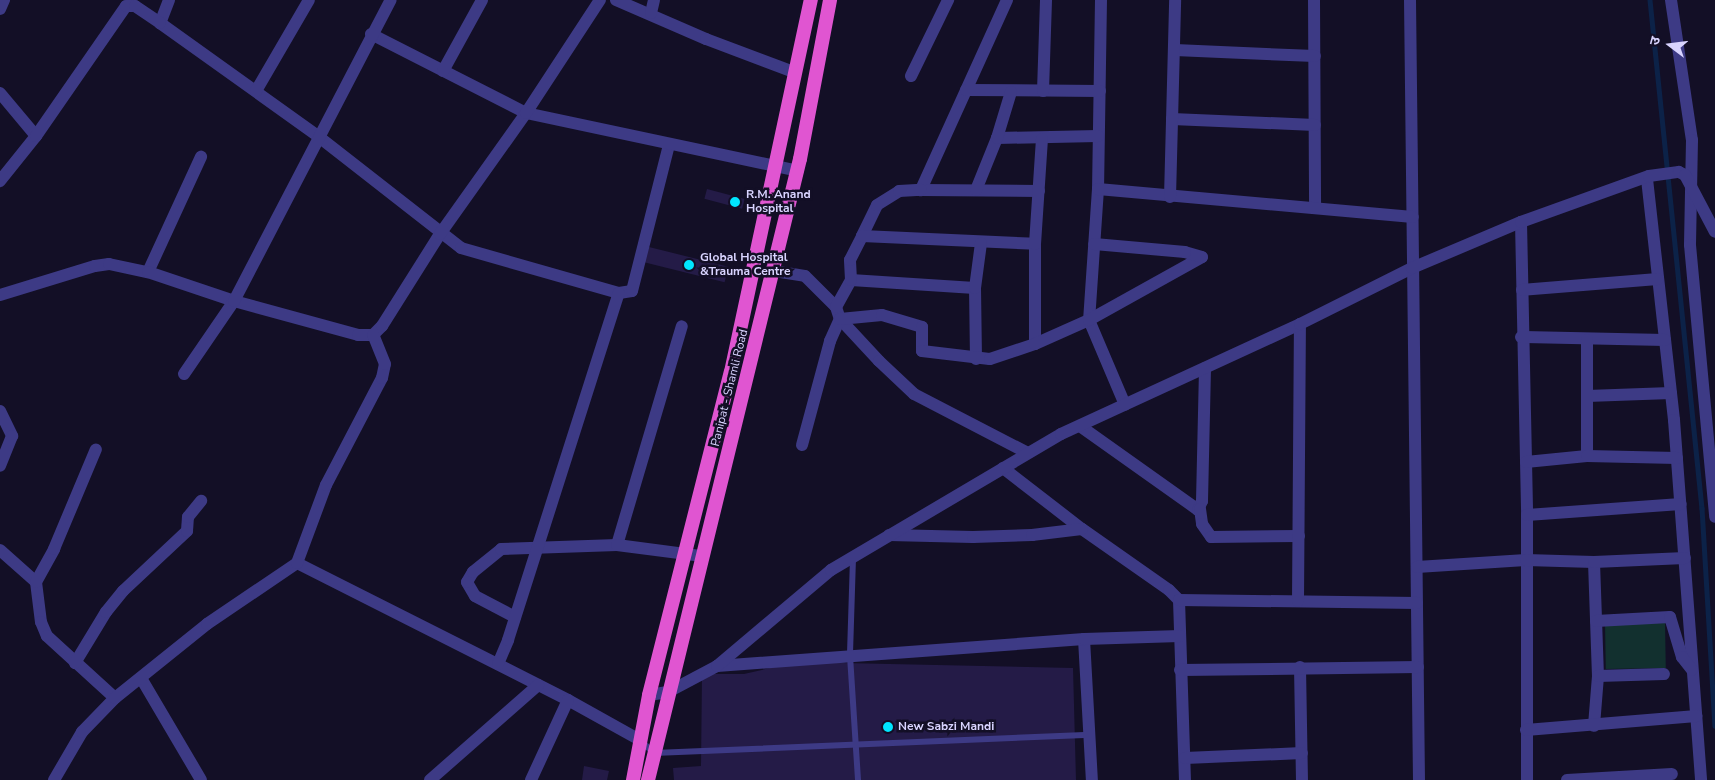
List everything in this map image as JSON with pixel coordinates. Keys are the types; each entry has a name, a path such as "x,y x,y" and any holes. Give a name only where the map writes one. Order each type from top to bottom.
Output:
{"highway":[{"name":"Panipat - Shamli Road","path":"633,780 649,695 732,372 778,166 794,72 811,0"},
{"name":"Panipat - Shamli Road","path":"648,780 668,692 798,171 830,0"}],"street":[{"path":"0,9 4,0"},
{"path":"160,23 169,0"},
{"path":"256,91 309,0"},
{"path":"184,374 234,301 371,34 391,0"},
{"path":"443,71 482,0"},
{"path":"0,295 102,264 148,272 234,301 358,335 373,335 382,326 440,234 526,113 600,0"},
{"path":"616,0 651,13 706,39 794,72"},
{"path":"651,13 654,0"},
{"path":"911,76 948,0"},
{"path":"921,190 1007,0"},
{"path":"1043,91 1046,0"},
{"path":"1101,0 1098,189 1089,320 1125,405"},
{"path":"1170,197 1175,0"},
{"path":"1314,0 1315,208"},
{"path":"1410,0 1419,780"},
{"path":"1671,0 1692,140 1690,244 1715,517"},
{"path":"0,181 36,136 126,6 135,6 256,91 319,137 440,234 461,248 619,293 631,291 635,286 669,145"},
{"path":"371,34 526,113 798,171"},
{"path":"1175,50 1314,56"},
{"path":"966,90 1011,92 1100,91"},
{"path":"976,190 997,138 1011,92"},
{"path":"0,93 36,136"},
{"path":"1172,119 1315,125"},
{"path":"997,138 1042,139 1098,136"},
{"path":"1035,344 1035,244 1042,139"},
{"path":"148,272 201,157"},
{"path":"649,695 668,692 717,666 831,570 1028,453 1080,426 1300,324 1412,268 1521,222 1648,178 1679,172 1685,175 1715,232"},
{"path":"1648,178 1677,458 1701,780"},
{"path":"1098,189 1170,197 1413,217"},
{"path":"802,445 838,313 851,280 850,260 877,205 899,191 1039,190"},
{"path":"1521,222 1521,337 1527,515 1527,780"},
{"path":"862,236 1035,244"},
{"path":"976,359 975,288 981,243"},
{"path":"838,313 882,315 921,326 922,351 976,359 990,359 1035,344 1089,320 1202,257 1185,252 1094,244"},
{"path":"774,271 805,276 914,394 1028,453"},
{"path":"1522,290 1658,279"},
{"path":"851,280 975,288"},
{"path":"498,664 619,293"},
{"path":"1298,601 1300,324"},
{"path":"617,545 682,326"},
{"path":"54,780 82,732 116,698 207,624 297,563 326,485 382,378 385,364 373,335"},
{"path":"1521,337 1587,340 1665,340"},
{"path":"1587,340 1587,456"},
{"path":"1205,368 1200,509 1202,524 1211,537 1299,536"},
{"path":"1587,396 1671,393"},
{"path":"0,411 12,436 0,466"},
{"path":"1080,426 1192,508 1200,509"},
{"path":"96,449 54,549 36,582 43,629 75,663 116,698"},
{"path":"1526,462 1587,456 1677,458"},
{"path":"1003,468 1179,600 1417,603"},
{"path":"75,663 96,626 123,591 187,531 188,517 201,502"},
{"path":"1527,515 1681,504"},
{"path":"889,535 973,537 1032,535 1082,529"},
{"path":"514,617 475,596 468,579 501,548 617,545 702,556"},
{"path":"0,550 36,582"},
{"path":"1417,567 1526,560 1594,562 1685,558"},
{"path":"1594,562 1598,676 1594,726"},
{"path":"297,563 568,700 640,740"},
{"path":"1179,600 1185,780"},
{"path":"1596,621 1670,617 1682,657 1692,670"},
{"path":"717,666 1084,639 1180,636"},
{"path":"1084,639 1092,735 1092,780"},
{"path":"1300,667 1302,780"},
{"path":"1180,670 1418,667"},
{"path":"1598,676 1664,674"},
{"path":"141,678 200,780"},
{"path":"430,780 538,685"},
{"path":"531,780 568,700"},
{"path":"1526,730 1594,726 1696,716"},
{"path":"1185,758 1302,753"},
{"path":"1567,780 1672,774"}],"lane":[{"path":"854,556 850,656 858,780"},
{"path":"640,740 654,753 1092,735"}],"green space":[{"path":"1665,623 1666,668 1606,669 1605,624"}],"building":[{"path":"707,189 745,199 742,209 704,199"},
{"path":"645,246 728,267 725,282 641,262"},
{"name":"New Sabzi Mandi","path":"796,662 1073,668 1076,780 674,780 673,768 701,766 702,674 744,674"},
{"path":"584,766 609,771 607,780 582,780"}],"waterway":[{"path":"1650,0 1702,508 1715,726"}],"place":[{"name":"R.M. Anand Hospital","path":"735,202"},
{"name":"Global Hospital &Trauma Centre","path":"689,265"},
{"name":"New Sabzi Mandi","path":"888,727"}]}
